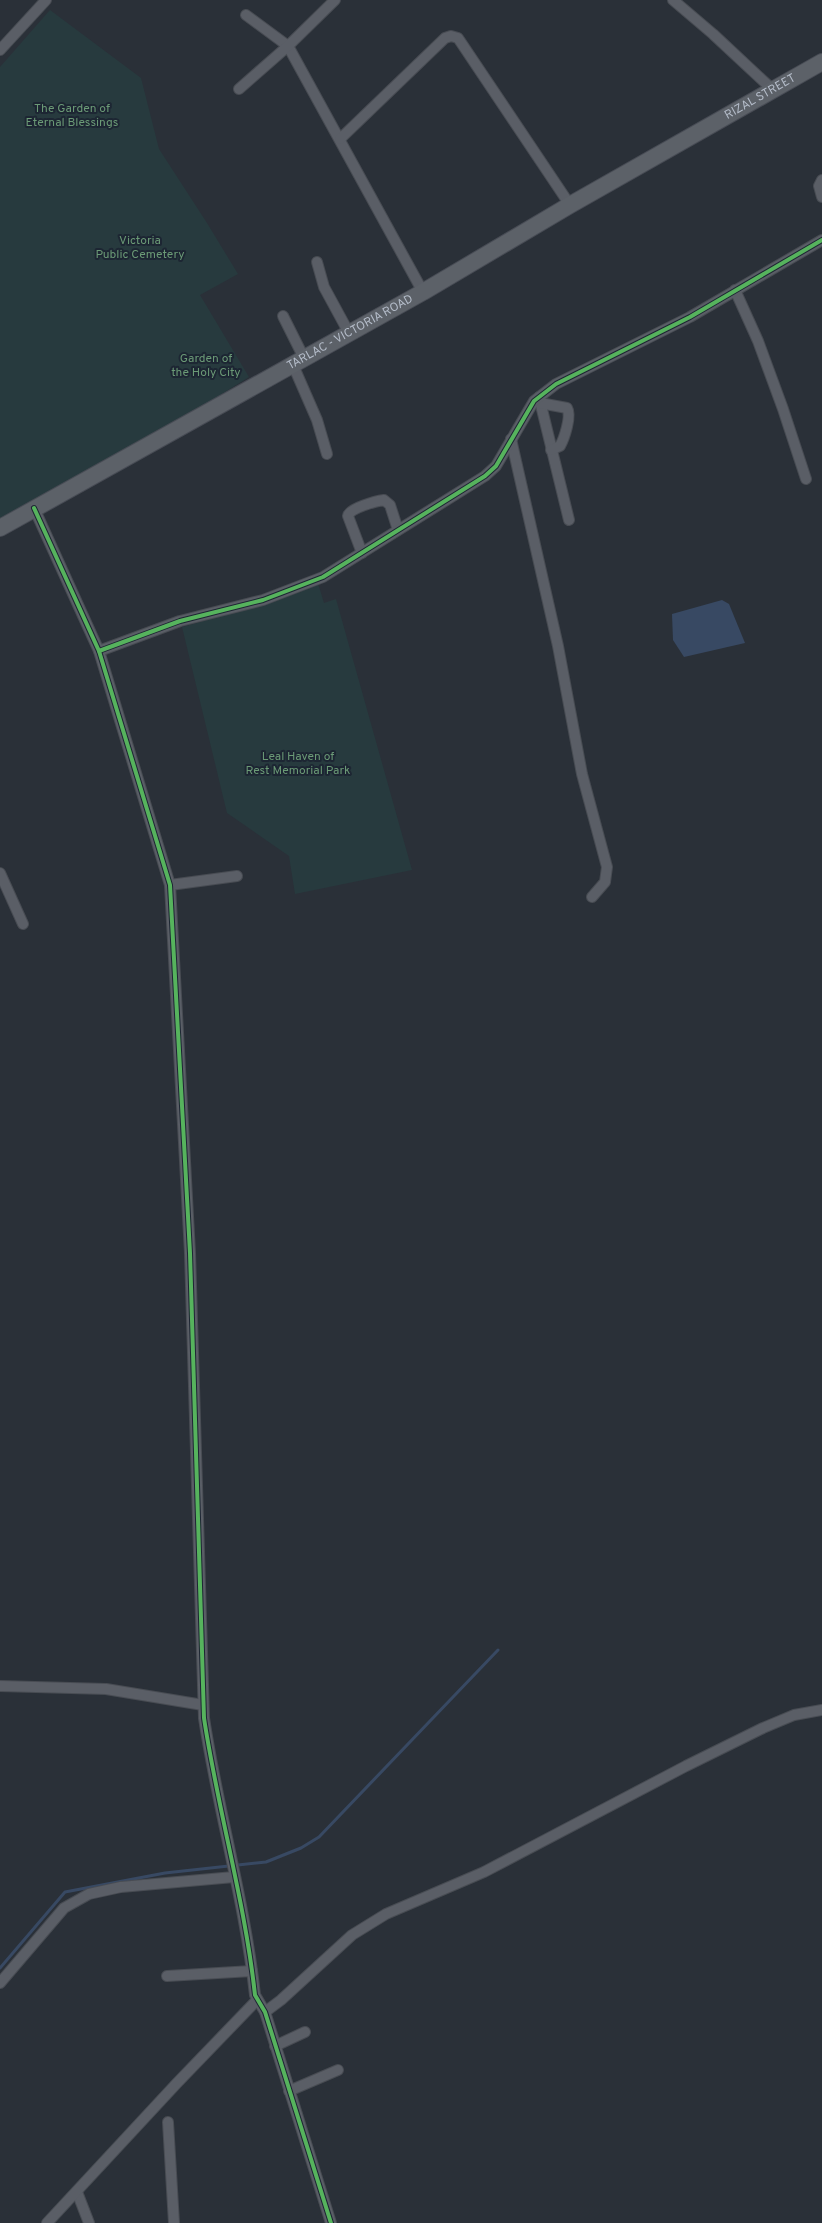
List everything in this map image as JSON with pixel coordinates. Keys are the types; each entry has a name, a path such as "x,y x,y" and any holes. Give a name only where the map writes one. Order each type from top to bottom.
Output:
{"main road":[{"name":"RIZAL STREET","path":"698,132 822,62"},
{"name":"TARLAC - VICTORIA ROAD","path":"0,528 423,292 570,205 698,132"}],"street":[{"path":"0,50 46,0"},
{"path":"239,89 288,46 334,0"},
{"path":"673,0 713,34 773,90"},
{"path":"246,15 288,46 423,292"},
{"path":"340,139 444,38 455,36 458,38 570,205"},
{"path":"822,180 819,186 822,197"},
{"path":"99,651 180,621 263,600 323,577 485,476 496,466 534,401 539,400 556,384 690,317 822,240"},
{"path":"317,262 324,287 349,333"},
{"path":"735,290 758,341 783,409 806,479"},
{"path":"282,316 327,454"},
{"path":"539,400 567,408 569,410 569,420 563,440 560,446 551,450"},
{"path":"539,400 569,520"},
{"path":"511,440 558,646 582,774 606,862 605,882 592,897"},
{"path":"362,553 348,516 352,510 377,500 384,500 390,505 398,530"},
{"path":"34,508 99,651 170,885 190,1253 203,1705 211,1769 234,1877 257,2000 265,2012 331,2223"},
{"path":"0,873 23,924"},
{"path":"170,885 237,876"},
{"path":"0,1686 106,1689 203,1705"},
{"path":"265,2012 281,2000 352,1935 386,1914 484,1872 686,1766 769,1725 794,1715 822,1710"},
{"path":"0,1983 64,1908 89,1894 121,1887 234,1877"},
{"path":"167,1976 252,1971"},
{"path":"47,2223 177,2083 257,2000"},
{"path":"275,2046 305,2032"},
{"path":"289,2091 338,2070"},
{"path":"168,2122 174,2223"},
{"path":"77,2192 89,2223"}],"green space":[{"path":"50,10 141,78 159,149 238,274 200,295 249,377 190,414 0,519 0,67"},
{"name":"Leal Haven of Rest Memorial Park","path":"318,583 324,603 336,599 412,870 295,894 289,856 227,813 182,627 264,604"}],"water":[{"path":"722,600 729,604 745,643 684,657 673,640 672,614"}],"waterway":[{"path":"0,1968 65,1892 165,1873 266,1862 301,1848 319,1837 498,1650"}],"cycle path":[{"path":"99,651 180,621 263,600 323,577 485,476 496,466 534,401 556,384 690,317 822,240"},
{"path":"34,508 99,651 170,885 190,1253 204,1718 216,1787 245,1926 255,1995 265,2012 331,2223"}],"park label":[{"name":"The Garden of Eternal Blessings","path":"72,116"},
{"name":"Victoria Public Cemetery","path":"140,248"},
{"name":"Garden of the Holy City","path":"206,366"}]}
